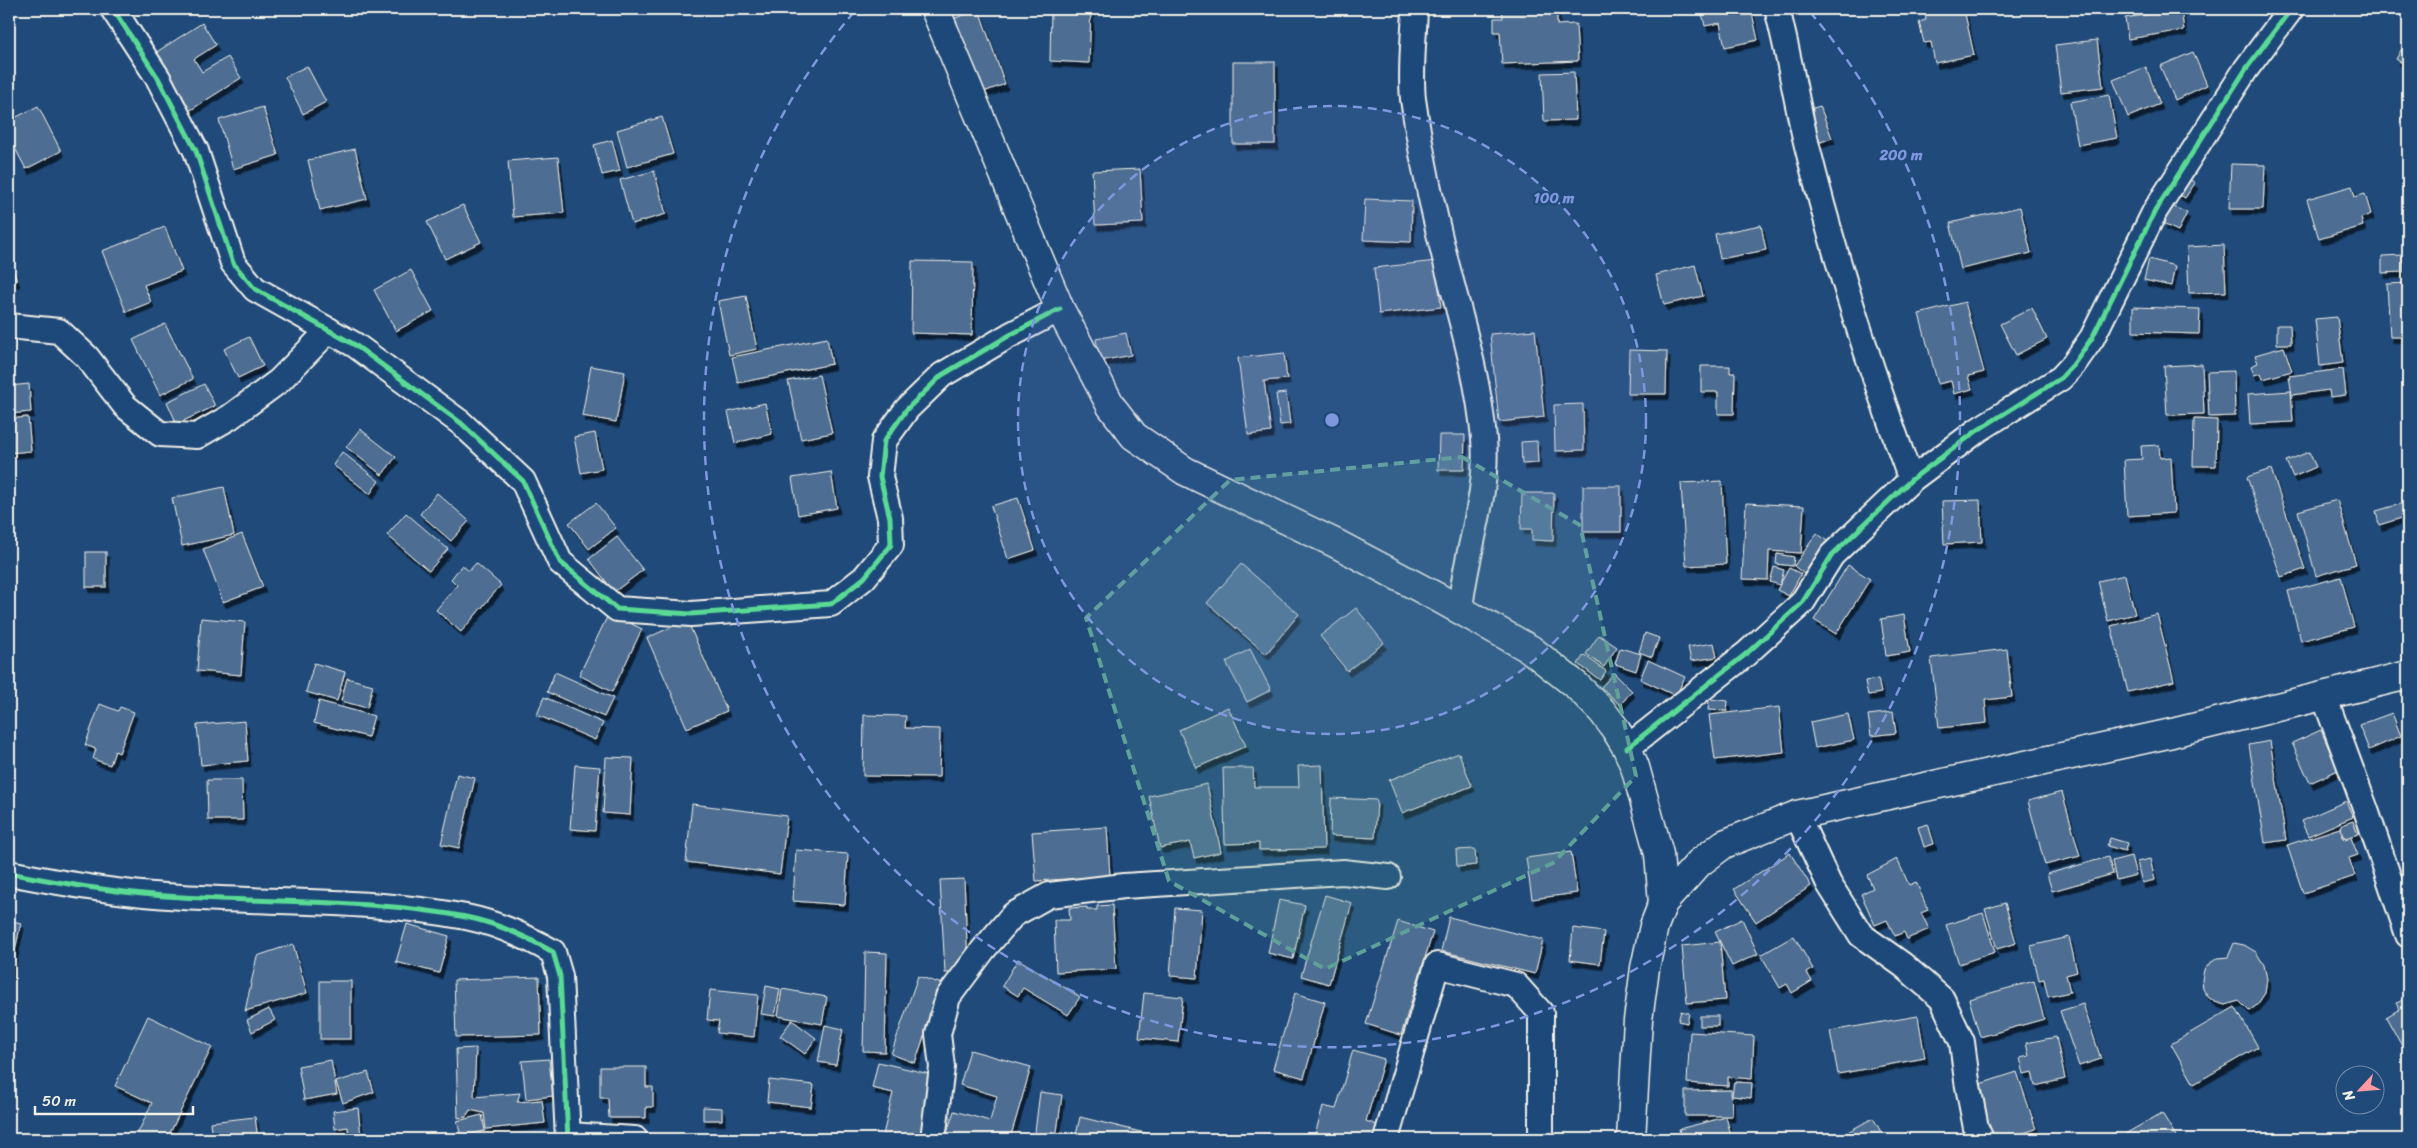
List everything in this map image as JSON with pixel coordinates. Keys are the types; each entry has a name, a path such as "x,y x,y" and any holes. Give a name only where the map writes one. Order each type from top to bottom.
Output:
{"main road":[{"path":"936,9 1060,310 1111,406 1134,436 1185,471 1337,544 1530,649 1555,668 1602,711 1628,748 1638,774 1653,827 1659,854 1663,903"},
{"path":"1631,1139 1638,1020 1645,968 1654,926 1663,903 1699,862 1724,844 1797,815 2106,748 2408,675"}],"street":[{"path":"113,9 158,78 196,151 233,263 255,288 355,344 461,423 523,481 560,562 617,608 691,614 831,604 864,578 891,545 890,518 880,477 884,441 907,409 942,374 1010,335 1060,310"},
{"path":"1415,9 1413,97 1430,192 1472,364 1484,439 1484,480 1462,582 1460,610"},
{"path":"1777,9 1807,145 1836,256 1886,412 1912,480"},
{"path":"1628,748 1746,654 1802,603 1832,555 1912,480 1978,430 2061,378 2073,365 2092,338 2155,211 2246,69 2291,9"},
{"path":"9,326 59,331 88,357 125,406 160,434 197,436 230,417 279,381 329,330"},
{"path":"2324,696 2366,810 2408,935"},
{"path":"1797,815 1829,884 1861,935 1903,965 1942,999 1962,1042 1976,1128 1981,1139"},
{"path":"933,1139 942,1067 938,1034 948,997 983,950 1013,915 1049,895 1124,886 1342,872 1388,877"},
{"path":"9,873 72,886 179,897 384,907 467,917 528,938 554,952 560,976 568,1137 635,1139"},
{"path":"1386,1139 1437,965 1516,985 1541,1013 1541,1139"}],"highlighted area":[{"path":"1462,457 1580,525 1636,776 1553,863 1325,969 1169,881 1086,618 1230,480"}],"building":[{"path":"1051,9 1091,9 1089,63 1050,61"},
{"path":"1502,9 1554,9 1554,11 1557,11 1557,25 1576,24 1578,61 1502,64 1500,32 1494,32 1494,18 1503,18"},
{"path":"1701,9 1751,9 1758,40 1725,47 1720,23 1705,26"},
{"path":"1924,9 1964,9 1974,55 1935,63 1931,42 1924,43 1919,22 1926,20"},
{"path":"2181,9 2184,30 2128,39 2125,18"},
{"path":"979,10 1005,84 981,93 955,18"},
{"path":"202,23 216,45 194,59 202,72 228,57 241,78 186,113 169,87 174,83 155,53"},
{"path":"2408,38 2408,67 2396,59"},
{"path":"2097,40 2103,87 2061,92 2055,45"},
{"path":"2193,52 2207,85 2175,100 2160,66"},
{"path":"1233,62 1275,62 1275,144 1233,144"},
{"path":"307,66 326,102 303,114 285,77"},
{"path":"2146,67 2160,104 2128,117 2113,80"},
{"path":"1574,72 1576,120 1544,121 1542,73"},
{"path":"2109,95 2117,138 2078,145 2070,102"},
{"path":"38,106 61,151 26,169 9,137 9,121"},
{"path":"1820,106 1832,138 1815,144 1804,111"},
{"path":"263,107 278,155 233,169 219,120"},
{"path":"662,117 673,154 627,167 617,130"},
{"path":"612,140 620,171 602,175 594,145"},
{"path":"355,149 367,199 320,210 308,160"},
{"path":"558,157 564,213 513,217 508,161"},
{"path":"2231,164 2265,165 2263,209 2229,209"},
{"path":"1140,169 1143,223 1095,225 1092,171"},
{"path":"654,171 666,214 632,224 620,180"},
{"path":"2186,177 2195,183 2185,198 2175,192"},
{"path":"2352,186 2355,197 2365,194 2371,214 2361,218 2363,226 2319,239 2307,199"},
{"path":"1365,199 1412,201 1411,242 1363,240"},
{"path":"463,205 481,242 445,259 427,222"},
{"path":"2172,206 2187,213 2178,231 2163,224"},
{"path":"2020,207 2031,253 1961,269 1950,223"},
{"path":"1761,225 1766,250 1720,259 1715,234"},
{"path":"165,227 182,271 144,285 151,302 126,312 102,251"},
{"path":"2224,245 2226,292 2189,293 2187,247"},
{"path":"2403,255 2404,272 2382,273 2382,256"},
{"path":"9,257 17,281 9,284"},
{"path":"2149,259 2175,266 2171,286 2144,280"},
{"path":"912,261 973,262 972,335 911,333"},
{"path":"1436,261 1441,307 1379,314 1374,268"},
{"path":"1695,265 1703,296 1664,305 1656,275"},
{"path":"411,270 433,311 396,331 374,290"},
{"path":"2408,283 2408,337 2390,337 2387,284"},
{"path":"746,296 757,349 729,355 718,301"},
{"path":"1965,302 1984,372 1968,376 1972,389 1954,394 1951,381 1938,384 1919,314"},
{"path":"2133,307 2200,309 2199,334 2133,332"},
{"path":"2032,308 2047,339 2016,355 2000,324"},
{"path":"2337,317 2343,363 2320,366 2315,319"},
{"path":"165,324 193,379 160,395 133,340"},
{"path":"2277,325 2290,325 2291,344 2277,344"},
{"path":"1535,330 1544,417 1499,422 1490,334"},
{"path":"1126,333 1131,355 1100,361 1096,339"},
{"path":"249,337 263,366 238,378 224,349"},
{"path":"827,338 832,364 738,383 732,357"},
{"path":"2284,347 2292,371 2263,379 2261,373 2254,375 2251,366 2258,363 2255,355"},
{"path":"1629,350 1667,351 1666,394 1628,394"},
{"path":"1284,353 1287,379 1264,381 1271,432 1248,435 1238,358"},
{"path":"2202,364 2204,414 2167,415 2164,366"},
{"path":"591,366 625,372 616,422 582,416"},
{"path":"1701,366 1730,366 1730,373 1735,373 1734,414 1718,414 1718,392 1701,392"},
{"path":"2343,369 2346,395 2330,397 2329,390 2292,395 2289,376"},
{"path":"2234,371 2235,416 2209,417 2207,372"},
{"path":"819,375 832,433 801,439 788,381"},
{"path":"29,384 31,412 9,414 9,386"},
{"path":"204,384 215,406 177,424 167,402"},
{"path":"2291,391 2293,422 2250,424 2248,394"},
{"path":"1286,393 1290,424 1280,425 1276,394"},
{"path":"765,403 772,434 735,443 728,412"},
{"path":"1583,404 1584,450 1555,451 1554,405"},
{"path":"28,417 31,451 9,453 9,419"},
{"path":"2194,419 2217,420 2216,466 2193,466"},
{"path":"360,429 396,457 382,475 346,447"},
{"path":"595,433 602,469 581,473 574,437"},
{"path":"1439,435 1465,435 1464,470 1438,470"},
{"path":"1537,441 1538,463 1522,464 1521,442"},
{"path":"2159,445 2160,458 2171,457 2174,513 2127,516 2124,460 2142,459 2141,446"},
{"path":"342,452 379,481 370,494 333,465"},
{"path":"2309,452 2316,467 2293,477 2286,461"},
{"path":"2271,469 2305,569 2281,577 2247,477"},
{"path":"831,472 837,508 798,515 792,478"},
{"path":"1722,481 1726,564 1686,566 1681,483"},
{"path":"1583,486 1621,486 1621,532 1583,532"},
{"path":"224,487 234,535 182,546 172,498"},
{"path":"437,493 469,521 451,541 420,514"},
{"path":"1522,493 1554,493 1553,541 1532,540 1532,529 1521,529"},
{"path":"1018,498 1035,550 1008,559 991,506"},
{"path":"1980,500 1982,542 1944,544 1942,501"},
{"path":"2337,500 2356,564 2316,576 2298,511"},
{"path":"596,503 616,528 589,549 569,523"},
{"path":"1746,503 1804,506 1801,553 1769,551 1768,580 1742,579"},
{"path":"2404,503 2408,516 2379,525 2376,511"},
{"path":"406,513 448,549 429,571 387,535"},
{"path":"1817,533 1827,541 1804,574 1794,566"},
{"path":"242,534 263,587 223,602 203,549"},
{"path":"617,537 643,570 614,592 589,559"},
{"path":"86,552 106,552 106,587 86,587"},
{"path":"1777,554 1794,557 1793,566 1776,564"},
{"path":"476,563 501,585 461,632 436,610 457,585 451,579 462,565 469,571"},
{"path":"1241,564 1299,614 1266,654 1207,603"},
{"path":"1848,565 1870,579 1836,634 1814,620"},
{"path":"1774,567 1784,570 1780,585 1770,582"},
{"path":"1789,568 1801,574 1789,596 1777,590"},
{"path":"2125,575 2135,614 2108,621 2098,581"},
{"path":"2341,577 2354,627 2301,641 2288,591"},
{"path":"1356,608 1384,643 1347,671 1320,636"},
{"path":"609,613 642,629 612,692 579,675"},
{"path":"2157,614 2174,681 2128,692 2111,626"},
{"path":"1904,615 1910,652 1886,656 1881,619"},
{"path":"201,618 245,622 241,675 197,671"},
{"path":"687,620 727,711 687,728 647,638"},
{"path":"1645,633 1659,638 1652,657 1639,652"},
{"path":"1599,635 1617,647 1604,667 1586,654"},
{"path":"1714,643 1717,657 1691,661 1688,647"},
{"path":"1620,648 1641,654 1636,671 1615,664"},
{"path":"1250,649 1271,690 1247,702 1226,662"},
{"path":"2007,649 2012,697 1985,700 1987,723 1939,728 1931,658"},
{"path":"1584,655 1606,671 1600,680 1578,664"},
{"path":"1648,660 1685,677 1676,696 1640,679"},
{"path":"314,663 345,672 337,701 306,692"},
{"path":"555,672 613,698 604,717 547,692"},
{"path":"1614,673 1632,691 1620,705 1601,687"},
{"path":"347,678 373,685 367,708 341,701"},
{"path":"1878,679 1881,693 1868,695 1865,681"},
{"path":"544,697 603,723 595,740 537,715"},
{"path":"1709,699 1728,701 1727,711 1708,710"},
{"path":"319,701 374,716 368,737 314,723"},
{"path":"100,704 118,711 120,707 134,712 119,753 115,751 110,765 93,759 96,749 85,745"},
{"path":"1228,707 1246,746 1196,768 1179,730"},
{"path":"1779,707 1784,752 1715,760 1709,715"},
{"path":"1893,712 1896,733 1871,736 1868,715"},
{"path":"2392,713 2401,736 2369,750 2359,725"},
{"path":"1848,714 1854,740 1815,748 1810,722"},
{"path":"864,715 906,716 905,728 940,729 939,777 863,776"},
{"path":"245,721 248,761 201,765 197,725"},
{"path":"2321,730 2338,770 2310,783 2292,743"},
{"path":"2270,741 2286,840 2265,843 2249,745"},
{"path":"1459,753 1472,786 1402,813 1389,780"},
{"path":"606,757 633,758 630,815 603,813"},
{"path":"575,765 600,767 595,831 570,829"},
{"path":"1322,765 1324,849 1259,850 1259,843 1225,844 1223,768 1253,768 1254,787 1299,787 1298,766"},
{"path":"457,774 475,778 459,848 441,844"},
{"path":"207,780 242,780 243,820 208,820"},
{"path":"1207,784 1221,852 1194,858 1190,842 1160,848 1149,796"},
{"path":"2062,792 2080,856 2045,865 2028,801"},
{"path":"1331,798 1377,800 1375,838 1330,836"},
{"path":"2346,801 2353,817 2308,836 2301,821"},
{"path":"692,804 787,816 780,874 686,862"},
{"path":"2353,821 2358,834 2345,838 2340,826"},
{"path":"1928,824 1934,844 1924,847 1918,827"},
{"path":"1107,827 1110,876 1036,881 1032,832"},
{"path":"2340,828 2344,840 2351,838 2358,855 2349,858 2355,876 2303,893 2287,845"},
{"path":"2110,838 2127,843 2125,851 2107,846"},
{"path":"1475,849 1476,865 1457,867 1456,850"},
{"path":"796,850 848,854 845,905 793,901"},
{"path":"1571,852 1577,893 1532,899 1526,858"},
{"path":"1790,853 1811,886 1756,922 1734,889"},
{"path":"2131,856 2136,875 2116,880 2112,861"},
{"path":"2108,857 2113,874 2052,891 2047,874"},
{"path":"1897,859 1909,885 1916,882 1928,910 1921,913 1929,929 1907,939 1904,932 1895,936 1887,920 1875,925 1861,894 1873,888 1867,875"},
{"path":"2150,859 2155,880 2142,883 2137,862"},
{"path":"964,879 968,964 960,972 945,973 940,880"},
{"path":"1325,895 1352,903 1329,984 1301,976"},
{"path":"1279,900 1305,905 1293,959 1268,953"},
{"path":"2005,903 2016,943 1997,949 1985,909"},
{"path":"1112,905 1116,969 1056,972 1054,920 1070,920 1069,908 1087,907 1087,910 1097,910 1097,906"},
{"path":"1175,908 1202,910 1197,978 1170,976"},
{"path":"1983,913 1995,952 1959,964 1946,925"},
{"path":"1449,917 1543,940 1535,974 1441,951"},
{"path":"1742,919 1758,954 1732,966 1715,932"},
{"path":"9,920 21,923 9,978"},
{"path":"1398,921 1433,932 1401,1035 1366,1024"},
{"path":"407,924 449,936 439,973 396,962"},
{"path":"1573,928 1604,932 1600,964 1570,960"},
{"path":"1794,936 1813,969 1807,973 1812,981 1792,993 1787,984 1780,988 1761,955"},
{"path":"2069,937 2077,972 2066,975 2070,992 2048,997 2044,979 2039,980 2031,946"},
{"path":"1720,942 1725,1000 1687,1003 1682,946"},
{"path":"2234,943 2244,945 2256,952 2264,965 2267,979 2265,993 2257,1005 2249,1011 2239,1001 2225,1005 2215,1002 2208,997 2203,989 2204,970 2218,958 2228,957"},
{"path":"293,944 307,993 245,1011 257,956"},
{"path":"865,952 887,953 885,1052 863,1051"},
{"path":"1018,959 1080,997 1068,1015 1023,988 1018,996 1002,986"},
{"path":"918,976 942,984 915,1063 891,1054"},
{"path":"539,977 541,1035 456,1037 454,980"},
{"path":"320,981 351,981 351,1039 320,1039"},
{"path":"2034,981 2044,1019 1980,1037 1969,999"},
{"path":"766,986 780,989 775,1016 761,1014"},
{"path":"782,989 827,997 822,1024 778,1016"},
{"path":"710,990 758,995 754,1037 717,1033 719,1021 707,1020"},
{"path":"1144,993 1183,997 1178,1042 1139,1038"},
{"path":"1295,993 1325,1002 1304,1078 1273,1069"},
{"path":"2408,997 2408,1057 2386,1017 2400,1009 2397,1003"},
{"path":"2083,1004 2101,1059 2079,1066 2060,1011"},
{"path":"2235,1007 2258,1047 2194,1084 2171,1044"},
{"path":"269,1009 275,1020 252,1032 247,1020"},
{"path":"1681,1011 1689,1013 1687,1023 1678,1021"},
{"path":"148,1016 212,1047 167,1139 135,1139 152,1103 115,1086"},
{"path":"1700,1016 1718,1016 1718,1026 1700,1026"},
{"path":"1918,1016 1925,1058 1838,1074 1830,1031"},
{"path":"792,1020 816,1038 805,1054 780,1036"},
{"path":"825,1025 843,1029 836,1065 818,1062"},
{"path":"1690,1032 1754,1036 1752,1079 1728,1077 1728,1086 1687,1083"},
{"path":"2056,1037 2065,1079 2035,1086 2032,1072 2024,1074 2020,1058 2029,1056 2026,1043"},
{"path":"476,1048 474,1097 520,1093 517,1102 542,1100 545,1123 486,1129 484,1113 470,1110 466,1117 458,1118 456,1049"},
{"path":"970,1050 1031,1067 1010,1139 945,1139 954,1111 990,1121 997,1096 960,1085"},
{"path":"1353,1050 1384,1059 1366,1121 1377,1125 1373,1139 1314,1138 1323,1106 1336,1109"},
{"path":"549,1059 553,1096 526,1099 522,1061"},
{"path":"331,1060 337,1094 304,1100 298,1066"},
{"path":"878,1062 934,1075 919,1139 882,1139 893,1093 872,1088"},
{"path":"600,1067 646,1067 646,1087 653,1087 653,1107 646,1107 646,1118 609,1118 608,1098 600,1098"},
{"path":"368,1072 374,1092 343,1103 336,1082"},
{"path":"2017,1072 2036,1129 2004,1139 1991,1139 1974,1086"},
{"path":"769,1080 814,1085 811,1107 767,1102"},
{"path":"1734,1082 1752,1083 1751,1098 1732,1096"},
{"path":"1731,1090 1732,1116 1685,1116 1685,1091"},
{"path":"1040,1092 1062,1095 1056,1139 1034,1139"},
{"path":"703,1107 722,1108 722,1120 703,1120"},
{"path":"358,1108 361,1136 349,1138 348,1127 335,1129 333,1111"},
{"path":"2162,1113 2177,1138 2127,1139 2125,1134"},
{"path":"482,1115 485,1131 461,1136 457,1121"},
{"path":"255,1117 258,1139 212,1139 210,1122"},
{"path":"1080,1117 1157,1136 1156,1139 1075,1139"},
{"path":"1726,1117 1732,1139 1682,1139 1679,1129"},
{"path":"1873,1118 1885,1139 1847,1139 1844,1134"},
{"path":"2311,1134 2314,1139 2300,1139"}],"cycle path":[{"path":"113,9 158,78 196,151 233,263 255,289 355,345 461,423 523,481 560,562 617,609 691,614 831,604 864,578 891,545 890,518 880,477 884,441 907,409 942,375 1010,335 1060,309"},
{"path":"1627,748 1746,654 1802,603 1832,555 1911,480 1978,430 2061,378 2073,365 2092,338 2155,211 2246,69 2291,9"},
{"path":"9,873 95,888 160,896 324,902 431,911 477,920 522,936 553,952 560,976 568,1139"}]}
